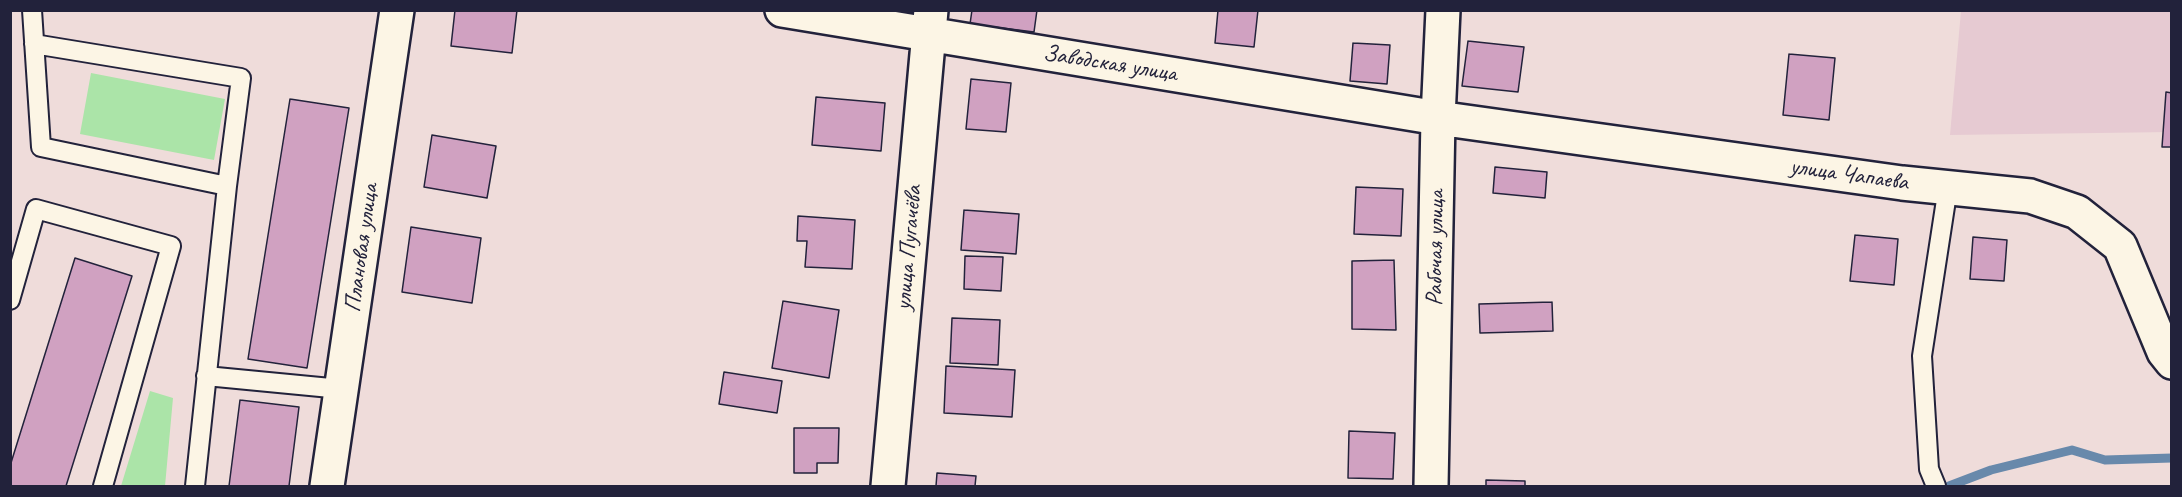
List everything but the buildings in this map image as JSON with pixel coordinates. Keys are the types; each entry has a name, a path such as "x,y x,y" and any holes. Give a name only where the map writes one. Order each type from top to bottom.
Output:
{"street":[{"name":"Плановая улица","path":"327,486 397,10"},
{"name":"Заводская улица","path":"782,10 929,23 1438,118"},
{"name":"Рабочая улица","path":"1431,486 1438,118 1443,10"},
{"name":"улица Пугачёва","path":"888,486 929,23"},
{"name":"улица Чапаева","path":"1438,118 1902,183 2030,196 2077,212 2121,246 2164,352 2172,362"}],"lane":[{"path":"32,10 41,147 226,186"},
{"path":"34,44 241,78 226,186 195,486"},
{"path":"1936,486 1929,469 1922,356 1948,187"},
{"path":"10,300 36,208 171,246 102,486"},
{"path":"206,376 341,389"}],"shaded area":[{"path":"1961,11 2171,11 2171,132 1950,135"}],"green space":[{"path":"91,73 225,99 214,160 80,134"},
{"path":"150,391 173,398 165,486 121,486"}],"waterway":[{"path":"1949,486 1991,470 2072,450 2105,460 2172,458"}]}
